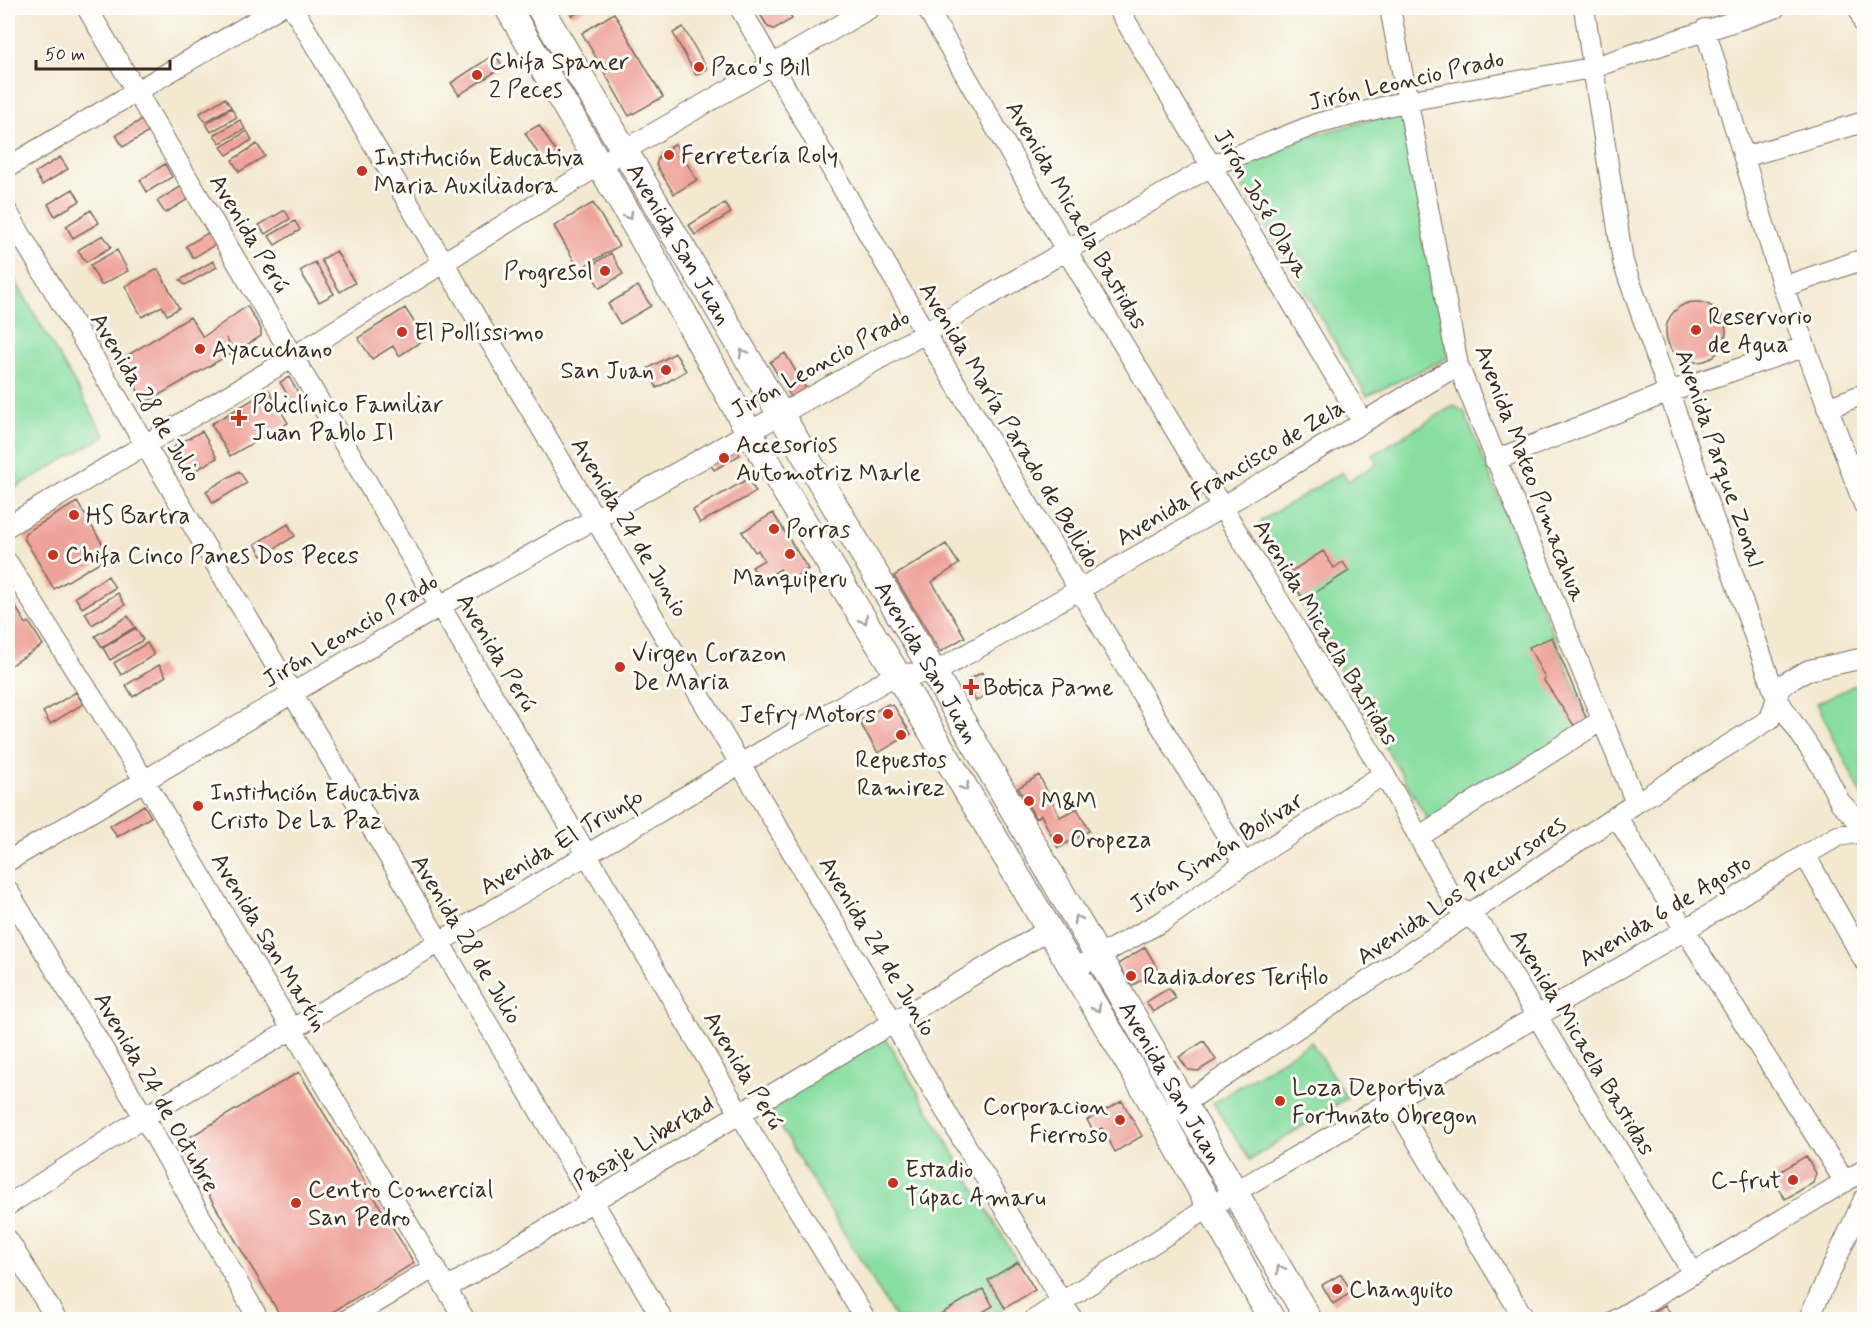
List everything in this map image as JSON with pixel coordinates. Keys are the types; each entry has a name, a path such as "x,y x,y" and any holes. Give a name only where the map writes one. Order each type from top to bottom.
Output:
{"main road":[{"name":"Avenida San Juan","path":"508,8 749,432 1050,928 1162,1119 1272,1320"},
{"name":"Avenida San Juan","path":"540,8 934,673 1309,1320"}],"street":[{"name":"Avenida Perú","path":"87,8 740,1114 866,1320"},
{"path":"8,167 278,8"},
{"name":"Avenida 24 de Junio","path":"293,8 893,1022 1068,1311"},
{"name":"Avenida María Parado de Bellido","path":"740,8 926,333 1244,864"},
{"path":"8,526 293,357 445,264 599,165 870,8"},
{"name":"Avenida Micaela Bastidas","path":"927,8 1066,250 1384,774 1456,905 1484,929 1693,1273"},
{"name":"Jirón José Olaya","path":"1118,8 1363,423"},
{"name":"Avenida Mateo Pumacahua","path":"1390,8 1458,365 1636,803"},
{"name":"Avenida Parque Zonal","path":"1584,8 1591,68 1623,262 1776,697 1822,766 1840,802 1864,827"},
{"name":"Jirón Leoncio Prado","path":"8,861 293,695 440,606 926,333 1211,166 1316,124 1407,101 1591,68 1775,8"},
{"path":"1859,8 1864,24"},
{"path":"1705,29 1783,286 1804,348 1864,505"},
{"path":"1744,157 1864,122"},
{"name":"Avenida 28 de Julio","path":"8,213 663,1320"},
{"path":"1783,286 1864,259"},
{"path":"1495,460 1670,392 1804,348"},
{"name":"Avenida Francisco de Zela","path":"897,674 934,673 1221,508 1458,365"},
{"path":"1827,408 1864,394"},
{"name":"Avenida San Martín","path":"8,563 144,780 465,1320"},
{"name":"Avenida Los Precursores","path":"1162,1119 1469,917 1636,803 1770,719 1780,685 1809,670 1864,658"},
{"name":"Avenida El Triunfo","path":"8,1205 144,1118 740,764 897,674"},
{"path":"1420,836 1602,720"},
{"name":"Jirón Simón Bolívar","path":"1074,969 1163,921 1244,864 1384,774"},
{"path":"1617,817 1685,930 1845,1182"},
{"name":"Avenida 6 de Agosto","path":"1034,1320 1068,1311 1211,1206 1685,930 1805,855 1838,836 1864,832"},
{"path":"1805,855 1864,960"},
{"name":"Avenida 24 de Octubre","path":"8,891 144,1118 259,1320"},
{"name":"Pasaje Libertad","path":"447,1288 1050,928"},
{"path":"1393,1101 1525,1320"},
{"path":"1616,1320 1864,1170"},
{"path":"1808,1320 1864,1199"},
{"path":"8,1240 57,1320"},
{"path":"347,1320 435,1268"}],"green space":[{"path":"1402,112 1449,357 1367,396 1232,169 1301,138"},
{"path":"8,268 105,436 8,492"},
{"path":"1453,406 1464,411 1588,721 1428,820 1259,530 1262,520 1342,472 1348,481 1377,464 1372,455"},
{"path":"1864,681 1864,800 1817,703"},
{"name":"Estadio Túpac Amaru","path":"885,1037 1018,1262 988,1280 1005,1308 985,1319 896,1319 766,1104"},
{"name":"Loza Deportiva Fortunato Obregon","path":"1311,1042 1347,1098 1250,1160 1213,1103"}],"building":[{"path":"427,8 444,8 431,15"},
{"path":"567,8 587,8 572,16"},
{"path":"772,8 786,8 792,19 774,29 768,27 760,14"},
{"path":"614,13 663,97 629,116 582,33"},
{"path":"683,27 707,69 696,75 673,33"},
{"name":"Chifa Spaner 2 Peces","path":"495,54 503,67 459,95 451,83"},
{"path":"225,98 231,107 205,122 200,113"},
{"path":"231,108 237,117 211,132 206,124"},
{"path":"141,120 149,132 123,147 116,135"},
{"path":"240,120 245,129 220,143 214,135"},
{"path":"539,125 558,155 557,159 546,166 525,133"},
{"path":"247,131 252,140 227,155 221,147"},
{"path":"257,144 265,156 239,172 232,160"},
{"path":"675,144 697,180 674,194 656,165 660,154"},
{"path":"60,157 68,169 42,185 35,173"},
{"path":"165,164 172,177 147,192 140,180"},
{"path":"182,186 190,198 165,213 157,201"},
{"path":"73,189 80,201 55,216 48,204"},
{"path":"593,203 619,246 579,269 554,226"},
{"path":"725,203 731,213 695,235 689,225"},
{"path":"91,210 99,223 73,238 66,226"},
{"path":"285,210 290,219 265,234 259,225"},
{"path":"295,221 300,230 275,245 269,236"},
{"path":"211,231 218,243 193,258 186,246"},
{"path":"103,235 111,247 86,262 78,250"},
{"path":"117,250 128,271 101,285 90,265"},
{"path":"336,251 355,283 340,292 321,260"},
{"name":"Progresol","path":"611,253 623,274 600,288 587,268"},
{"path":"213,261 217,267 185,285 180,280"},
{"path":"315,262 334,294 319,302 300,271"},
{"path":"158,269 179,308 167,315 162,306 142,317 125,286"},
{"path":"638,286 651,306 620,324 608,304"},
{"name":"Reservorio de Agua","path":"1696,302 1713,307 1721,315 1726,332 1721,349 1713,357 1696,362 1679,357 1671,349 1666,332 1671,315 1679,307"},
{"path":"247,306 261,329 261,336 235,352 226,338 234,352 145,403 120,360 190,317 203,337"},
{"name":"El Pollíssimo","path":"405,308 425,339 399,356 393,346 372,359 358,338"},
{"name":"San Juan","path":"675,353 686,371 657,388 647,369"},
{"path":"785,353 807,390 792,399 770,362"},
{"path":"289,377 301,398 292,403 280,382"},
{"path":"269,390 288,423 230,456 211,424"},
{"path":"202,431 217,458 186,476 173,454 175,446"},
{"name":"Accesorios Automotriz Marle","path":"735,446 740,455 714,470 709,462"},
{"path":"239,471 247,483 213,503 206,491"},
{"path":"748,479 756,492 700,523 693,510"},
{"path":"77,502 110,556 54,589 24,538 25,533"},
{"path":"773,513 808,569 788,582 780,569 761,581 752,567 764,560 758,550 755,552 742,532"},
{"path":"288,524 295,536 262,556 255,544"},
{"path":"946,544 959,564 932,582 965,637 940,652 894,576"},
{"path":"1323,551 1334,568 1343,562 1349,571 1304,600 1287,574"},
{"path":"108,576 115,588 82,608 75,597"},
{"path":"118,593 125,605 92,625 85,613"},
{"path":"8,594 26,624 29,622 43,645 8,667"},
{"path":"128,616 135,627 102,647 95,636"},
{"path":"136,628 143,640 110,660 103,648"},
{"path":"1552,637 1587,720 1575,727 1543,679 1545,678 1529,647"},
{"path":"147,643 154,655 121,675 114,663"},
{"path":"159,665 166,676 133,697 126,685"},
{"path":"982,672 993,691 976,701 967,686 969,680"},
{"path":"76,692 83,704 50,724 43,712"},
{"path":"888,704 894,706 911,734 878,753 859,721"},
{"path":"1039,775 1060,817 1077,808 1089,831 1058,848 1041,815 1036,819 1018,788"},
{"path":"144,805 151,817 117,837 110,826"},
{"path":"1145,947 1158,969 1132,986 1118,964"},
{"path":"1169,988 1176,998 1153,1012 1146,1002"},
{"path":"1204,1041 1216,1060 1198,1071 1188,1070 1179,1057"},
{"name":"Centro Comercial San Pedro","path":"299,1072 414,1263 319,1320 283,1320 178,1144"},
{"path":"1122,1101 1142,1136 1115,1152 1102,1128 1094,1132 1087,1120"},
{"name":"C-frut","path":"1806,1156 1816,1173 1813,1183 1785,1199 1771,1177"},
{"path":"1018,1262 1035,1290 1005,1308 988,1280"},
{"name":"Changuito","path":"1341,1274 1352,1292 1333,1304 1322,1285"},
{"path":"983,1289 993,1306 969,1320 930,1320"},
{"path":"1665,1305 1674,1320 1648,1320 1647,1316"}],"place":[{"name":"Paco's Bill","path":"699,67"},
{"name":"Chifa Spaner 2 Peces","path":"477,75"},
{"name":"Ferretería Roly","path":"669,155"},
{"name":"Institución Educativa Maria Auxiliadora","path":"362,171"},
{"name":"Progresol","path":"605,271"},
{"name":"Reservorio de Agua","path":"1696,330"},
{"name":"El Pollíssimo","path":"402,332"},
{"name":"Ayacuchano","path":"200,349"},
{"name":"San Juan","path":"666,370"},
{"name":"Policlínico Familiar Juan Pablo II","path":"239,418"},
{"name":"Accesorios Automotriz Marle","path":"724,458"},
{"name":"HS Bartra","path":"74,515"},
{"name":"Porras","path":"774,529"},
{"name":"Manquiperu","path":"790,554"},
{"name":"Chifa Cinco Panes Dos Peces","path":"53,555"},
{"name":"Virgen Corazon De Maria","path":"620,667"},
{"name":"Botica Pame","path":"971,687"},
{"name":"Jefry Motors","path":"888,714"},
{"name":"Repuestos Ramirez","path":"901,735"},
{"name":"M&M","path":"1029,801"},
{"name":"Institución Educativa Cristo De La Paz","path":"198,806"},
{"name":"Oropeza","path":"1058,839"},
{"name":"Radiadores Terifilo","path":"1131,976"},
{"name":"Loza Deportiva Fortunato Obregon","path":"1280,1101"},
{"name":"Corporacion Fierroso","path":"1120,1120"},
{"name":"C-frut","path":"1793,1180"},
{"name":"Estadio Túpac Amaru","path":"893,1183"},
{"name":"Centro Comercial San Pedro","path":"296,1203"},
{"name":"Changuito","path":"1337,1289"}]}
